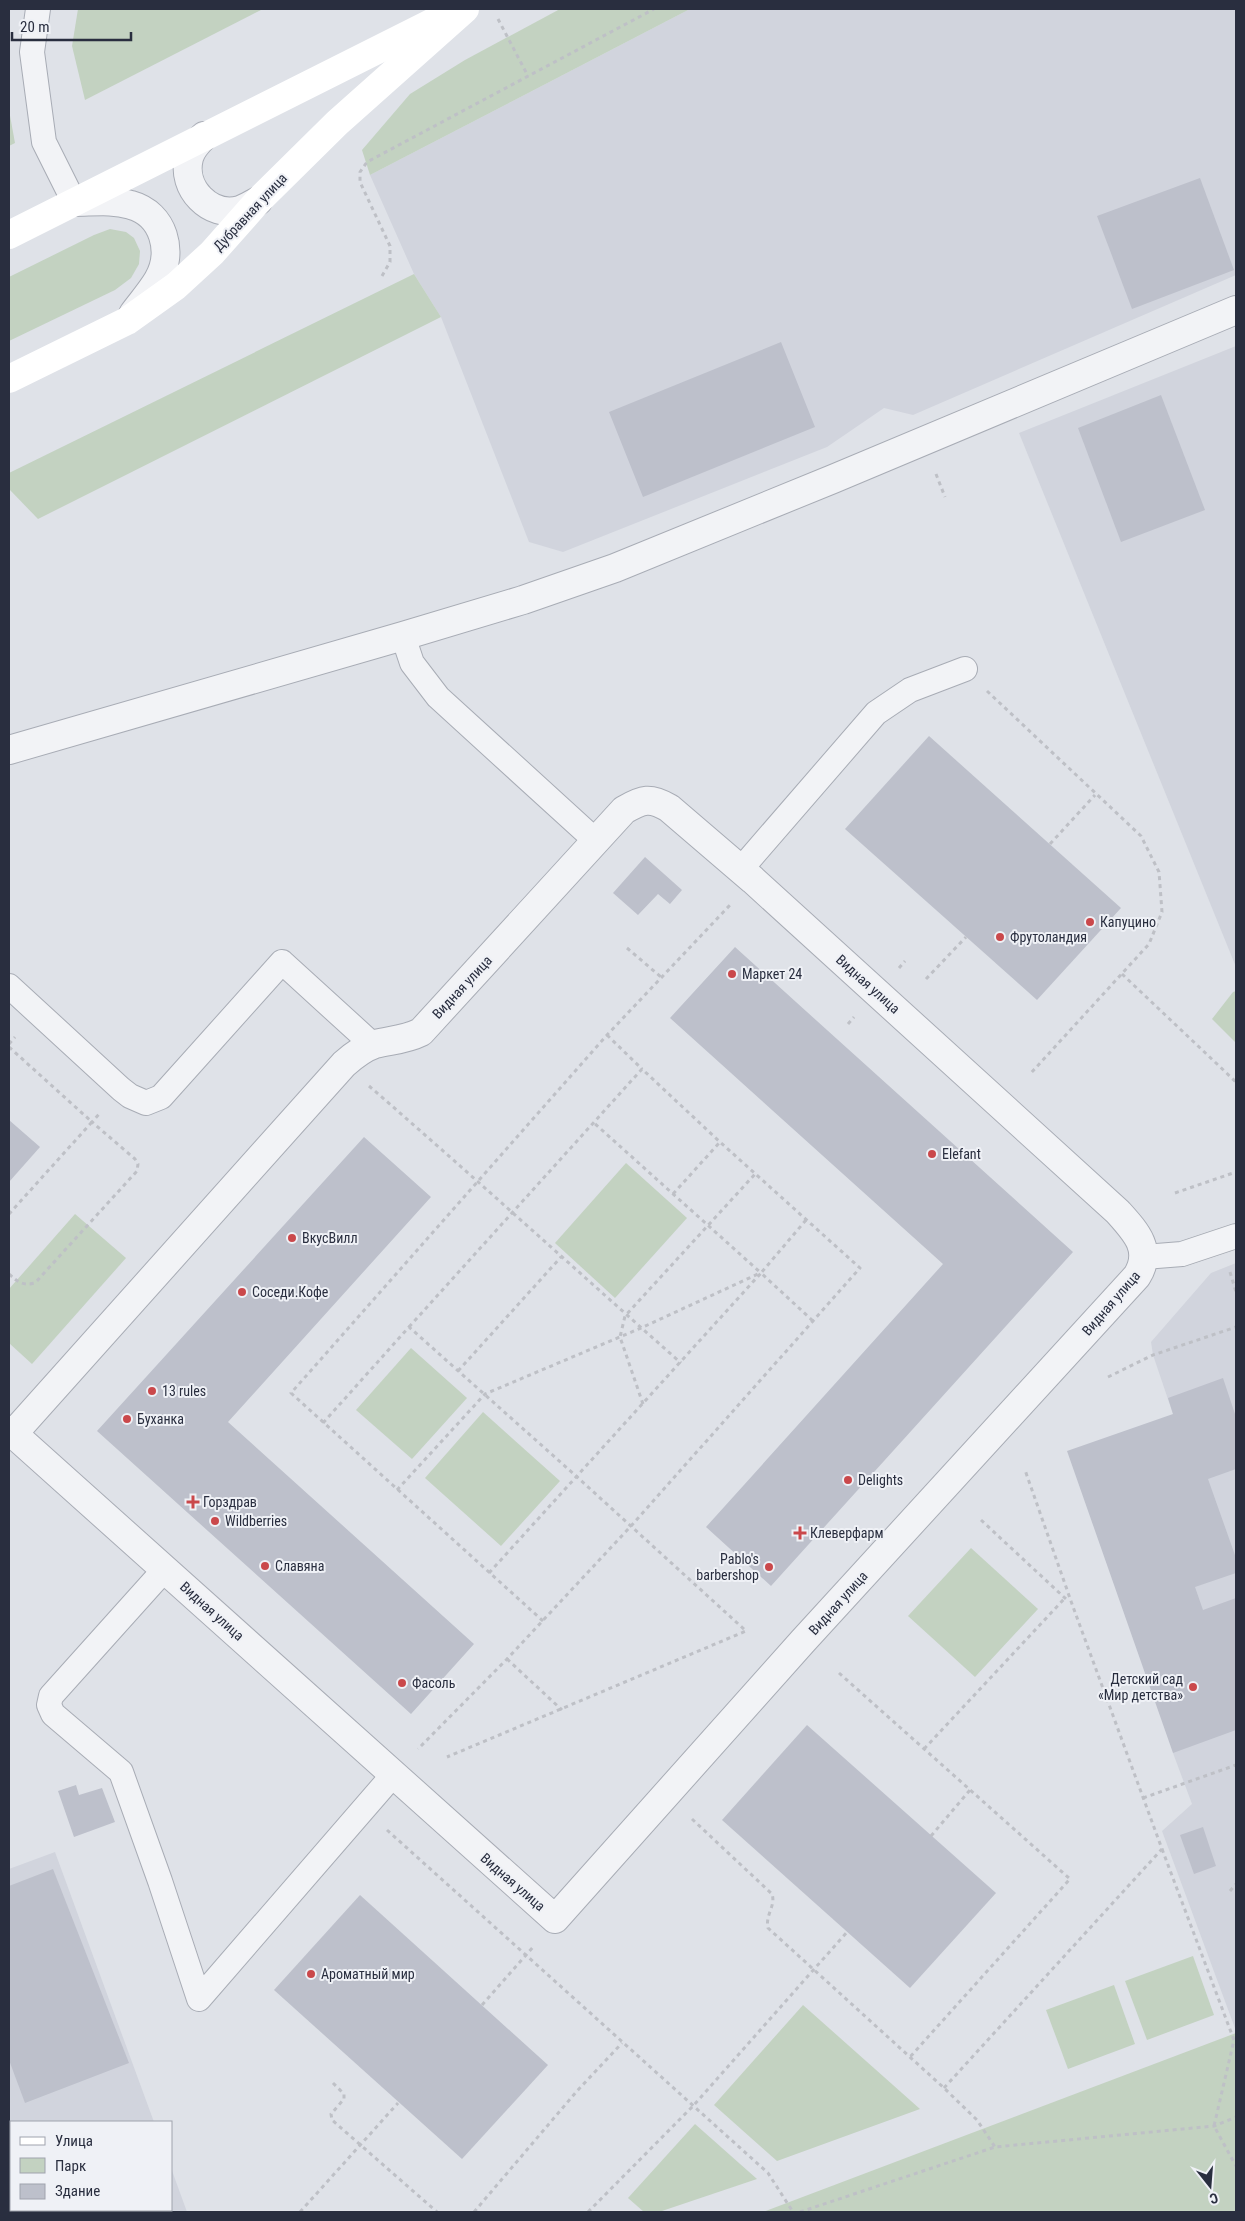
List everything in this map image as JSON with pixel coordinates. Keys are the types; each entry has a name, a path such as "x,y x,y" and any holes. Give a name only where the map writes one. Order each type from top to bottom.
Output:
{"main road":[{"path":"9,235 460,9"},
{"name":"Дубравная улица","path":"9,379 127,321 176,286 212,252 258,201 337,123 465,9"}],"street":[{"path":"204,136 194,147 189,158 188,170 192,186 200,198 210,208 223,210 240,210 258,201"},
{"path":"74,202 110,201 133,205 153,217 166,241 166,256 159,278 127,321"},
{"path":"9,750 403,636 523,600 616,568 1236,310"},
{"name":"Видная улица","path":"656,800 669,808 747,875 1118,1212 1141,1242 1144,1257 1142,1268 1137,1276 810,1634 555,1919 11,1432 344,1064 357,1053 373,1045 397,1042 421,1032 624,810 640,801 656,800"}],"lane":[{"path":"38,9 32,52 44,142 74,202"},
{"path":"403,636 412,663 438,697 596,841"},
{"path":"747,875 876,713 910,690 965,669"},
{"path":"9,986 121,1089 130,1096 146,1103 161,1097 282,962 373,1045"},
{"path":"1144,1257 1182,1254 1236,1236"},
{"path":"165,1569 51,1696 49,1705 53,1714 121,1772 199,1999 393,1775"}],"path":[{"path":"382,276 390,262 390,246 360,182 360,172 367,162 654,9"},
{"path":"497,17 528,76"},
{"path":"935,473 945,497"},
{"path":"965,669 1095,795 1141,836 1158,872 1162,912 1149,944 1031,1073"},
{"path":"1050,844 1095,795"},
{"path":"543,1621 291,1393 477,1180 607,1035 662,977 747,875"},
{"path":"926,979 966,937"},
{"path":"627,948 662,977"},
{"path":"1122,974 1236,1082"},
{"path":"393,1775 507,1659 631,1526 860,1268 720,1142 607,1035"},
{"path":"9,1047 135,1159 138,1164 138,1171 35,1283 27,1285 20,1283 9,1274"},
{"path":"344,1064 477,1180 625,1316 680,1363"},
{"path":"323,1423 642,1069"},
{"path":"9,1214 92,1122"},
{"path":"593,1122 813,1321"},
{"path":"673,1194 720,1142"},
{"path":"1175,1193 1236,1172"},
{"path":"643,1404 620,1337 625,1316 756,1173"},
{"path":"489,1573 680,1363 806,1220"},
{"path":"458,1370 562,1257"},
{"path":"398,1490 485,1394 641,1328 761,1272"},
{"path":"409,1327 746,1631 448,1757"},
{"path":"1108,1377 1153,1355 1236,1327"},
{"path":"1025,1470 1143,1798 1234,2040 1214,2126 1236,2166"},
{"path":"981,1520 1072,1604"},
{"path":"924,1749 1066,1598"},
{"path":"507,1659 562,1710"},
{"path":"839,1673 1070,1879 910,2057"},
{"path":"1143,1798 1236,1765"},
{"path":"931,1836 970,1790"},
{"path":"667,1794 772,1894 774,1902 766,1920 768,1928 944,2088 977,2120 995,2146"},
{"path":"363,1809 768,2173 793,2212"},
{"path":"944,2088 1162,1849"},
{"path":"1230,1891 1236,1884"},
{"path":"482,2005 555,1919"},
{"path":"588,2212 694,2106 847,1932"},
{"path":"474,2212 577,2091 622,2043"},
{"path":"333,2083 344,2094 344,2099 331,2114 332,2120 437,2212"},
{"path":"300,2212 398,2104"},
{"path":"800,2212 995,2146 1214,2126 1236,2117"}],"shaded area":[{"path":"690,9 1236,9 1236,275 913,415 884,408 827,447 563,552 529,542 441,317 414,274 370,175"},
{"path":"1236,346 1236,967 1019,433"},
{"name":"Детский сад «Мир детства»","path":"1236,1263 1236,2031 1162,1831 1192,1804 1173,1753 1173,1414 1153,1355 1151,1342 1211,1273"},
{"path":"55,1852 154,2121 10,2121 10,2211 172,2211 172,2171 187,2212 9,2212 9,1869"}],"green space":[{"path":"78,9 263,9 85,100 72,46"},
{"path":"560,9 690,9 370,175 362,150 410,94 465,60"},
{"path":"9,110 15,143 9,146"},
{"path":"110,229 126,232 134,238 140,251 139,264 131,278 115,290 9,341 9,277"},
{"path":"414,274 441,317 38,519 9,489 9,473"},
{"path":"1236,991 1236,1043 1212,1019 1233,992"},
{"path":"626,1163 687,1218 615,1298 555,1243"},
{"path":"75,1214 126,1258 32,1364 9,1343 9,1289"},
{"path":"411,1348 467,1398 412,1459 356,1410"},
{"path":"483,1412 560,1481 501,1546 425,1478"},
{"path":"971,1548 1038,1609 975,1677 908,1616"},
{"path":"1193,1956 1214,2015 1147,2040 1125,1981"},
{"path":"1114,1985 1135,2044 1068,2069 1046,2010"},
{"path":"803,2005 920,2109 777,2161 714,2105"},
{"path":"1236,2033 1236,2212 763,2212"},
{"path":"695,2124 757,2179 659,2212 644,2212 628,2198"}],"building":[{"path":"1200,178 1234,270 1132,309 1097,216"},
{"path":"781,342 815,427 643,497 609,412"},
{"path":"1161,395 1205,510 1121,542 1078,428"},
{"path":"929,736 1121,908 1037,1000 845,829"},
{"path":"645,857 682,890 670,904 658,894 638,915 613,893"},
{"path":"735,947 1073,1252 771,1586 706,1527 943,1264 670,1018"},
{"path":"9,1120 40,1147 9,1182"},
{"path":"364,1137 431,1197 228,1422 474,1644 411,1714 97,1431"},
{"name":"Детский сад «Мир детства»","path":"1223,1378 1236,1417 1236,1469 1208,1479 1236,1558 1236,1573 1195,1587 1203,1610 1236,1598 1236,1730 1173,1753 1067,1451 1173,1414 1168,1398"},
{"path":"807,1725 996,1893 910,1988 722,1820"},
{"path":"76,1785 79,1795 102,1788 115,1822 74,1837 58,1791"},
{"path":"1203,1827 1216,1866 1194,1874 1180,1835"},
{"path":"53,1869 129,2063 25,2103 9,2060 9,1886"},
{"path":"360,1895 548,2065 462,2159 274,1990"}],"place":[{"name":"Капуцино","path":"1090,922"},
{"name":"Фрутоландия","path":"1000,937"},
{"name":"Маркет 24","path":"732,974"},
{"name":"Elefant","path":"932,1154"},
{"name":"ВкусВилл","path":"292,1238"},
{"name":"Соседи.Кофе","path":"242,1292"},
{"name":"13 rules","path":"152,1391"},
{"name":"Буханка","path":"127,1419"},
{"name":"Delights","path":"848,1480"},
{"name":"Горздрав","path":"193,1502"},
{"name":"Wildberries","path":"215,1521"},
{"name":"Клеверфарм","path":"800,1533"},
{"name":"Славяна","path":"265,1566"},
{"name":"Pablo's barbershop","path":"769,1567"},
{"name":"Фасоль","path":"402,1683"},
{"name":"Детский сад «Мир детства»","path":"1193,1687"},
{"name":"Ароматный мир","path":"311,1974"}]}
